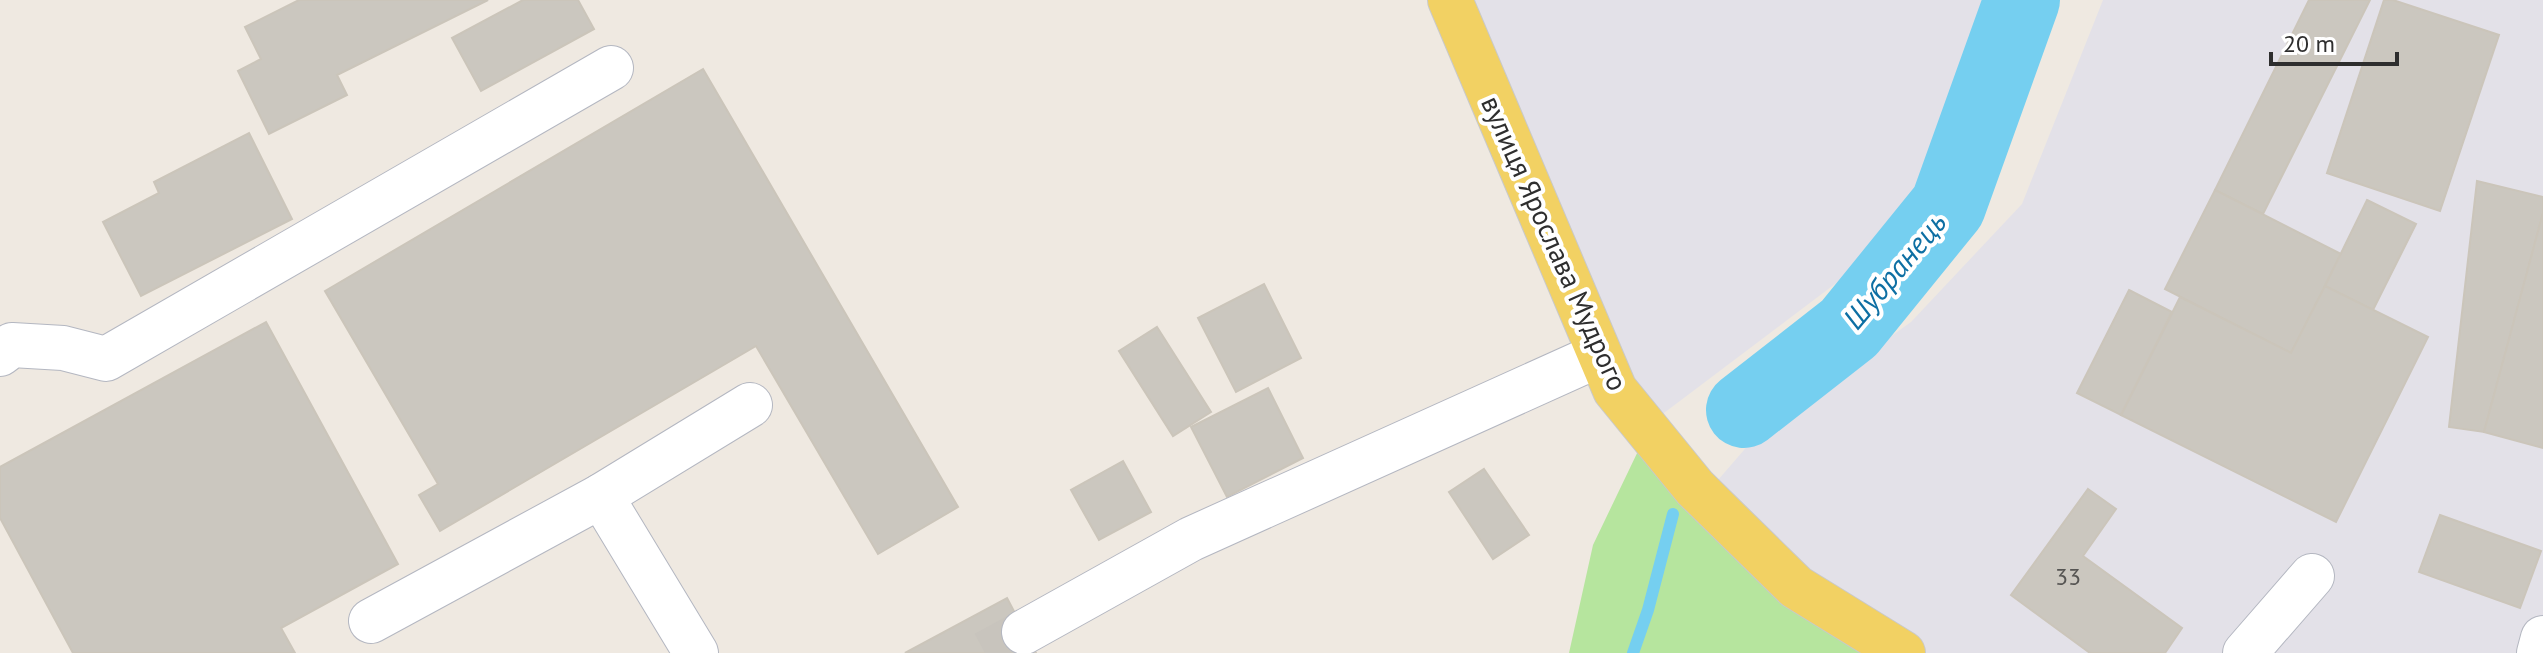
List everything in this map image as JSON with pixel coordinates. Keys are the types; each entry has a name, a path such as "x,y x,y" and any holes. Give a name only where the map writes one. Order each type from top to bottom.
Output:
{"main road":[{"name":"вулиця Ярослава Мудрого","path":"1450,0 1615,390 1695,488 1796,587 1903,653"}],"lane":[{"path":"0,354 12,345 63,348 106,359 611,68"},
{"path":"1024,632 1191,539 1599,355"},
{"path":"371,621 601,496 750,405"},
{"path":"601,496 696,653"},
{"path":"2245,653 2312,576"},
{"path":"2539,653 2543,638"}],"shaded area":[{"path":"1463,0 1986,0 1931,164 1872,256 1652,422"},
{"path":"2103,0 2543,0 2543,653 1916,653 1800,583 1712,487 1763,428 1911,322 2022,204"}],"green space":[{"path":"1652,422 1800,583 1916,653 1569,653 1593,545"}],"building":[{"path":"299,0 488,0 337,75 347,95 269,134 238,71 261,59 245,27"},
{"path":"523,0 578,0 594,29 481,91 452,38"},
{"path":"2309,0 2370,0 2263,214 2215,190"},
{"path":"2384,0 2393,0 2499,35 2440,211 2327,173"},
{"path":"703,69 958,507 878,554 756,346 440,531 419,495 438,484 325,291"},
{"path":"249,133 292,219 141,296 103,222 159,193 154,182"},
{"path":"2477,181 2543,197 2543,213 2484,432 2449,427"},
{"path":"2215,190 2341,254 2291,353 2165,289"},
{"path":"2367,200 2416,224 2373,310 2325,286"},
{"path":"2543,213 2543,448 2484,432"},
{"path":"1264,284 1301,358 1236,392 1198,318"},
{"path":"2325,286 2428,337 2336,522 2121,415 2180,297 2291,353"},
{"path":"2129,290 2172,312 2121,415 2077,393"},
{"path":"266,322 398,564 281,628 295,653 73,653 0,518 0,467"},
{"path":"1157,327 1211,412 1173,436 1119,351"},
{"path":"1268,388 1303,458 1227,497 1191,427"},
{"path":"1123,461 1151,512 1099,540 1071,490"},
{"path":"1484,469 1529,535 1493,559 1449,492"},
{"path":"2088,489 2116,509 2083,556 2182,628 2165,653 2090,653 2011,595"},
{"path":"2440,515 2541,551 2520,608 2419,572"},
{"path":"1007,598 1036,653 905,653"}],"waterway":[{"name":"Шубранець","path":"1744,410 1849,328 1948,206 2022,0"},
{"name":"Шубранець","path":"1633,653 1648,610 1673,514"}],"tunnel":[{"path":"985,653 1024,632"}]}
